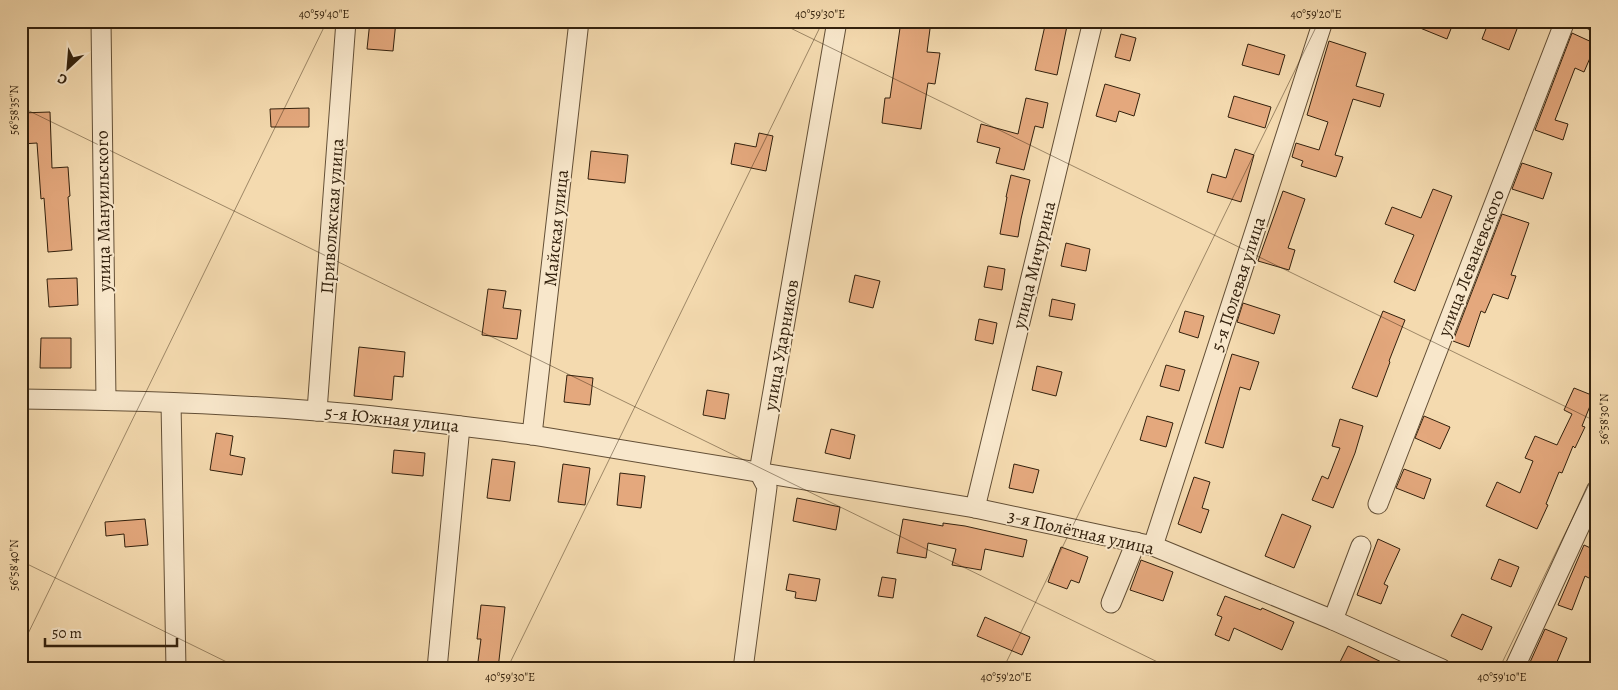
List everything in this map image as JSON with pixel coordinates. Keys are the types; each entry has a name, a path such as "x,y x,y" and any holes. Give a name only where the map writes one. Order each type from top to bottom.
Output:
{"street":[{"name":"улица Мануильского","path":"101,21 106,400"},
{"name":"Приволжская улица","path":"318,411 346,21"},
{"name":"Майская улица","path":"532,436 579,21"},
{"name":"улица Ударников","path":"743,669 767,487 759,472 836,21"},
{"name":"улица Мичурина","path":"975,508 1093,21"},
{"name":"5-я Полевая улица","path":"1111,603 1144,544 1323,21"},
{"name":"улица Леваневского","path":"1378,504 1565,21"},
{"name":"5-я Южная улица","path":"21,399 106,400 318,411 460,426 759,472"},
{"path":"171,403 176,669"},
{"path":"437,669 460,426"},
{"name":"3-я Полётная улица","path":"759,472 975,508 1144,544 1332,620 1431,667"},
{"path":"1514,669 1597,489"},
{"path":"1332,620 1361,546"}],"building":[{"path":"370,21 396,21 393,51 367,49"},
{"path":"901,21 931,21 927,52 940,53 935,84 928,83 921,129 882,123 885,98 890,98"},
{"path":"1046,21 1068,21 1057,75 1035,70"},
{"path":"1403,21 1454,21 1447,39"},
{"path":"1489,21 1520,21 1509,50 1482,39"},
{"path":"1572,33 1596,44 1584,72 1575,68 1555,120 1568,124 1563,140 1535,130"},
{"path":"1121,34 1136,38 1130,61 1115,57"},
{"path":"1329,41 1366,53 1356,86 1384,94 1380,107 1353,99 1335,155 1343,157 1336,177 1301,166 1303,161 1292,157 1296,143 1319,150 1328,122 1307,115"},
{"path":"1248,44 1285,55 1279,75 1242,65"},
{"path":"1105,84 1140,94 1134,116 1119,111 1116,122 1096,116"},
{"path":"1234,96 1271,107 1265,128 1228,117"},
{"path":"1026,98 1048,103 1043,128 1035,126 1024,170 996,163 1000,148 977,142 981,124 1018,134"},
{"path":"309,108 309,127 271,127 270,109"},
{"path":"50,112 52,168 68,167 72,250 48,252 44,198 41,199 37,143 21,144 21,113"},
{"path":"759,133 773,136 766,171 731,164 735,143 756,147"},
{"path":"1235,149 1254,155 1241,202 1207,192 1212,174 1226,178"},
{"path":"591,151 628,155 625,183 588,179"},
{"path":"1522,163 1552,173 1543,199 1512,189"},
{"path":"1011,175 1030,180 1018,237 1000,234"},
{"path":"1433,189 1452,196 1415,291 1394,282 1414,235 1385,224 1392,207 1421,218"},
{"path":"1283,191 1305,199 1288,248 1295,250 1289,270 1258,261"},
{"path":"1502,214 1529,223 1511,275 1516,276 1508,299 1493,294 1485,313 1481,311 1469,347 1453,341"},
{"path":"1066,243 1090,249 1086,271 1061,266"},
{"path":"988,266 1005,269 1002,290 984,287"},
{"path":"855,275 880,281 873,308 849,302"},
{"path":"77,278 78,305 49,307 47,279"},
{"path":"488,289 506,291 503,308 521,310 517,339 482,335"},
{"path":"1052,299 1075,304 1072,320 1049,316"},
{"path":"1243,303 1280,315 1274,334 1237,322"},
{"path":"1185,311 1204,316 1198,338 1179,332"},
{"path":"1383,311 1405,320 1377,397 1352,388"},
{"path":"979,319 997,323 993,344 975,340"},
{"path":"41,338 71,338 71,368 40,368"},
{"path":"359,347 405,352 403,377 394,376 392,400 354,396"},
{"path":"1232,354 1259,362 1250,390 1240,387 1223,448 1205,443"},
{"path":"1166,365 1185,370 1179,391 1160,386"},
{"path":"1037,366 1062,372 1056,396 1032,390"},
{"path":"567,375 593,378 590,405 564,402"},
{"path":"1574,388 1594,396 1582,426 1585,427 1575,448 1573,446 1562,473 1559,472 1546,504 1548,505 1537,529 1486,506 1497,482 1520,493 1533,461 1525,458 1535,436 1557,445 1572,414 1564,410"},
{"path":"707,390 729,394 725,419 703,415"},
{"path":"1147,416 1173,423 1166,447 1140,440"},
{"path":"1424,416 1450,427 1440,449 1415,438"},
{"path":"1340,419 1363,426 1355,453 1333,508 1312,500 1322,476 1328,479 1340,448 1332,446"},
{"path":"831,429 855,435 850,459 825,453"},
{"path":"216,433 233,436 230,455 245,458 242,475 210,470"},
{"path":"394,450 425,453 423,476 392,473"},
{"path":"492,459 515,462 510,501 487,498"},
{"path":"563,464 590,468 585,505 558,502"},
{"path":"1014,464 1039,470 1033,493 1009,488"},
{"path":"1404,469 1431,479 1424,499 1396,488"},
{"path":"620,473 645,476 641,508 617,505"},
{"path":"1194,477 1210,482 1202,508 1209,510 1201,533 1178,524"},
{"path":"797,498 840,507 836,530 793,521"},
{"path":"1282,514 1311,526 1294,568 1265,556"},
{"path":"145,519 148,545 125,547 124,534 106,536 105,522"},
{"path":"903,519 943,526 943,523 965,526 1027,540 1023,557 985,549 981,570 952,565 956,549 928,543 926,558 897,553"},
{"path":"1378,539 1400,549 1384,584 1388,586 1381,604 1357,595"},
{"path":"1584,545 1597,551 1597,582 1585,576 1572,610 1558,605"},
{"path":"1061,547 1088,557 1079,583 1071,580 1067,589 1048,582"},
{"path":"1499,559 1519,567 1511,587 1491,579"},
{"path":"1141,560 1173,572 1163,601 1130,590"},
{"path":"789,574 820,579 816,601 795,598 796,592 786,590"},
{"path":"882,577 896,579 893,598 878,596"},
{"path":"1225,596 1261,610 1262,608 1294,622 1282,650 1234,628 1229,641 1215,635 1222,617 1217,615"},
{"path":"481,605 505,607 498,669 477,669 481,639 477,639"},
{"path":"1462,614 1492,627 1482,650 1451,636"},
{"path":"985,617 1030,637 1022,655 977,636"},
{"path":"1545,629 1567,638 1554,669 1527,669"},
{"path":"1348,646 1396,669 1355,669 1340,662"}]}
